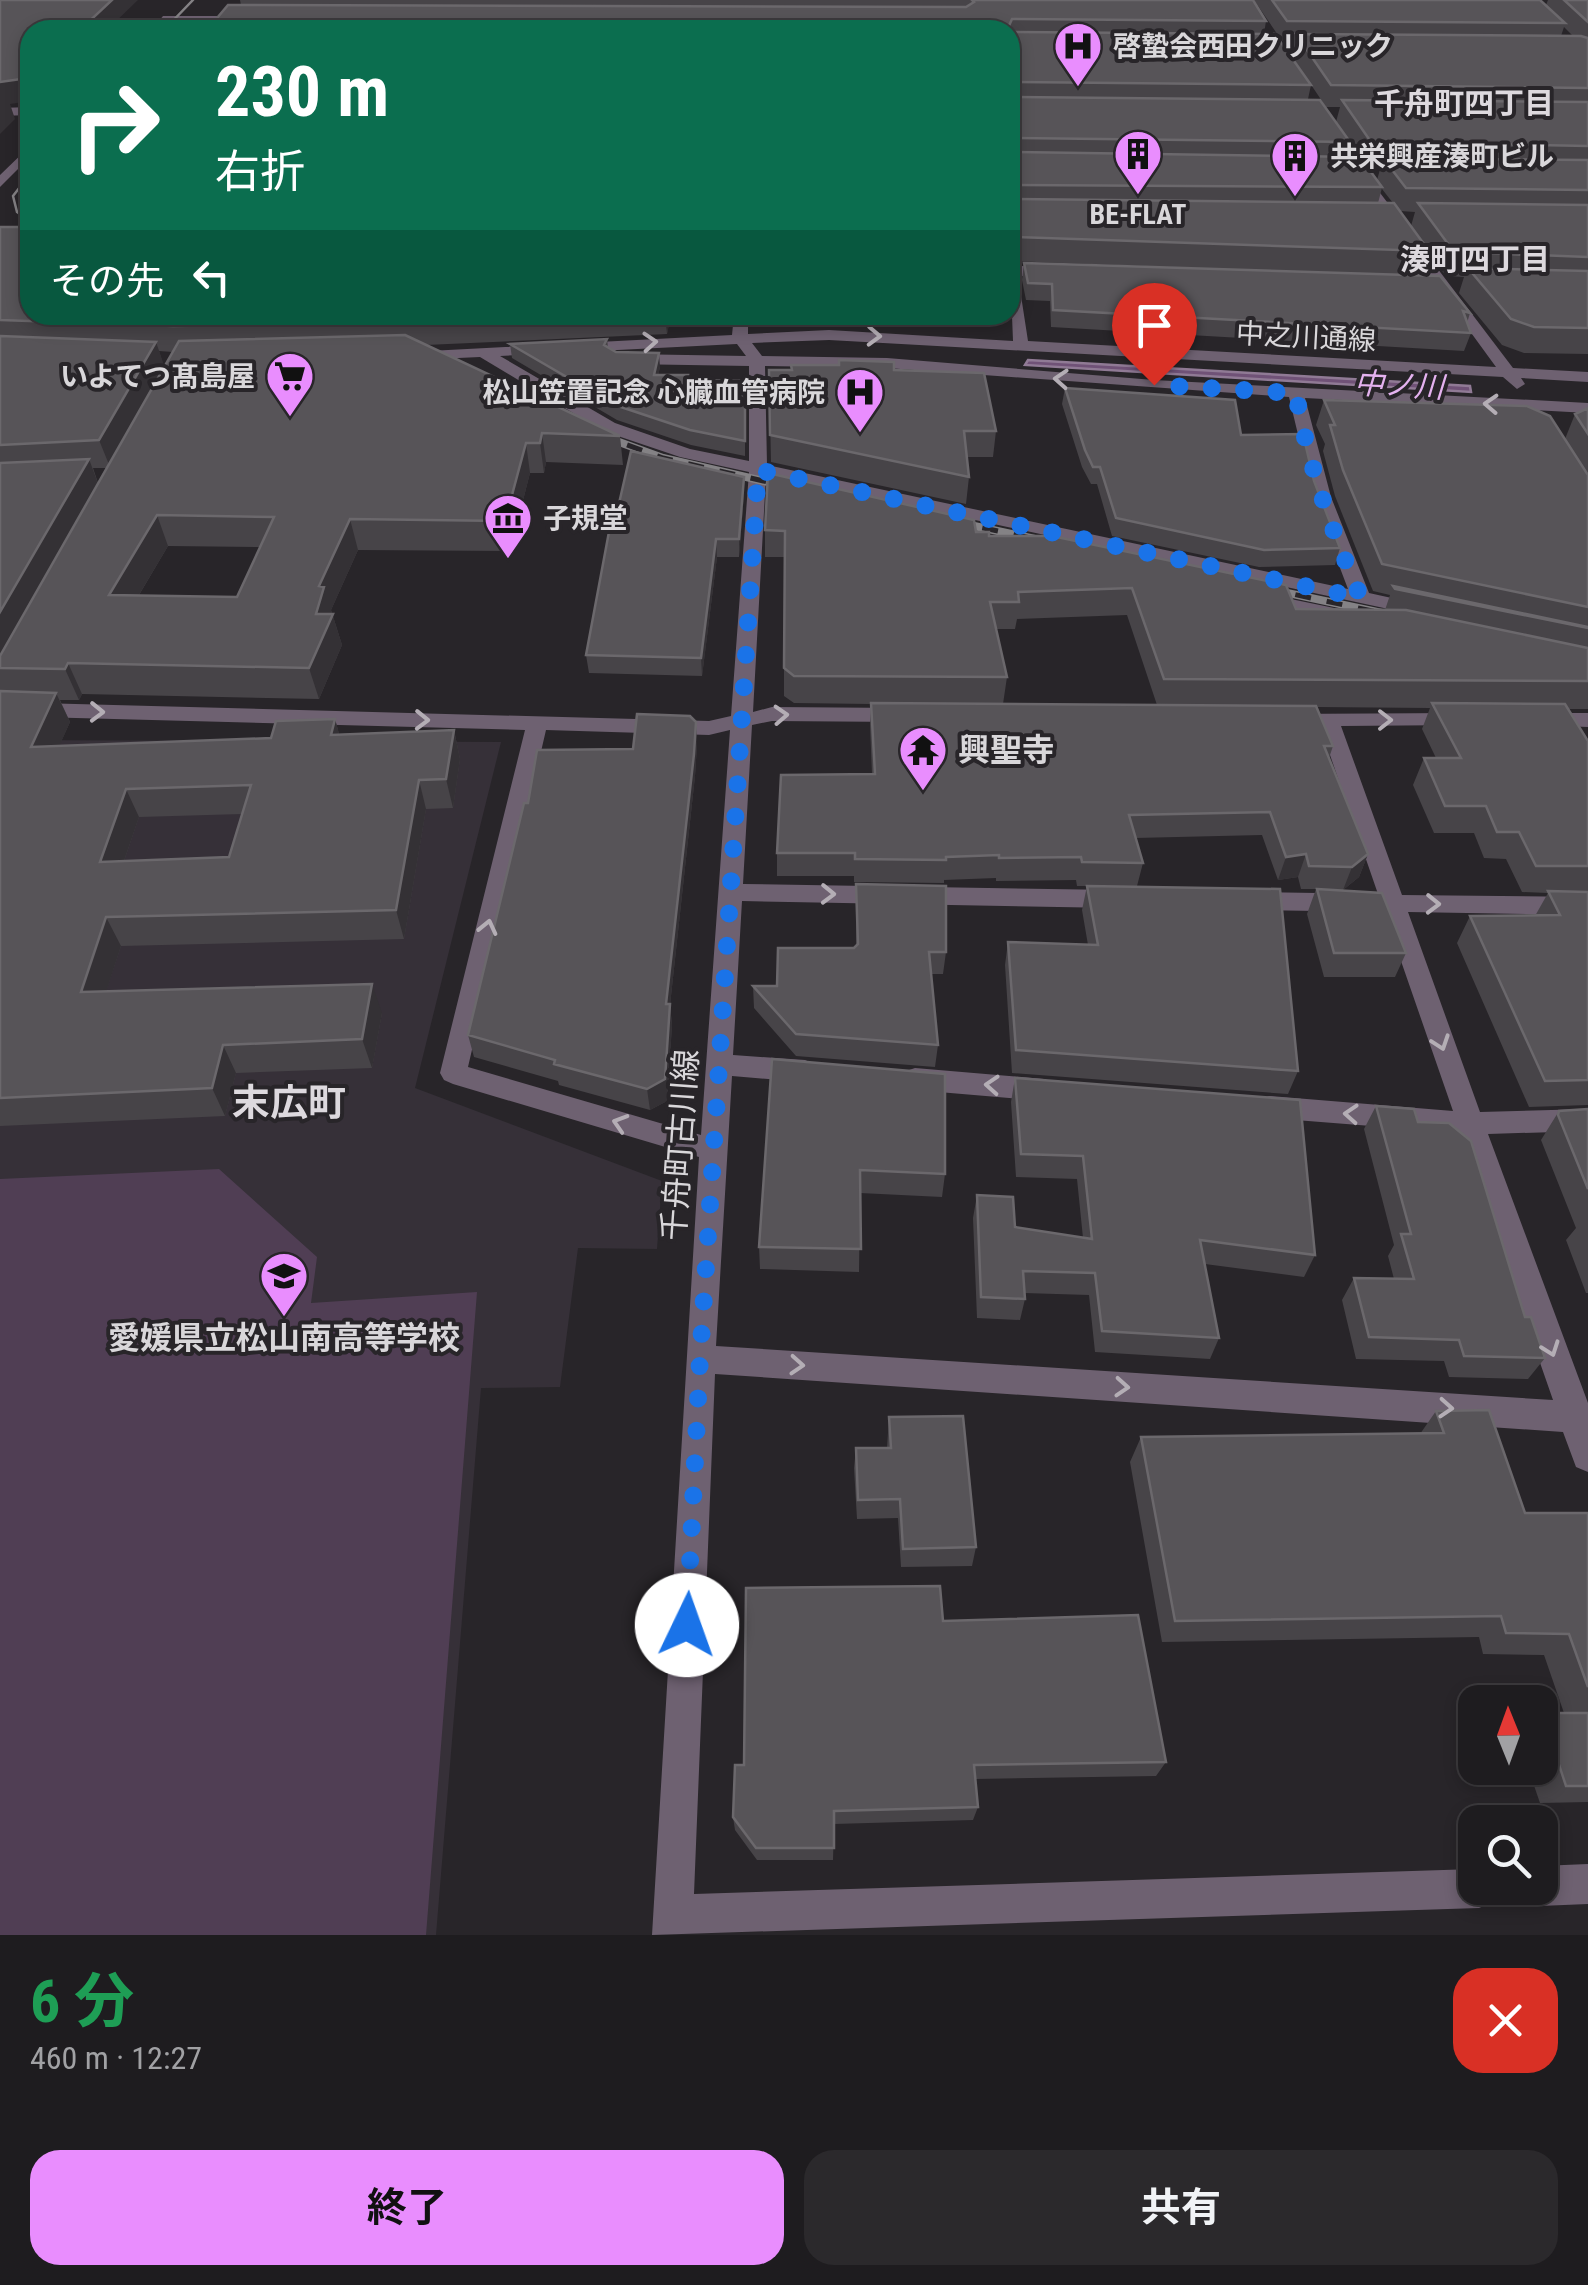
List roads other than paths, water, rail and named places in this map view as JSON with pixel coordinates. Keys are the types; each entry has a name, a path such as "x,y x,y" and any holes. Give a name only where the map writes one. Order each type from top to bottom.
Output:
{"street":[{"path":"163,19 172,9"},
{"path":"163,19 202,14 218,18 268,18"},
{"path":"197,20 202,14"},
{"path":"1323,114 1360,174 1440,286 1512,374 1540,421"},
{"path":"0,183 20,161"},
{"path":"1340,173 1379,174"},
{"path":"1374,219 1412,219"},
{"path":"1020,271 1069,273"},
{"path":"1421,286 1459,286"},
{"path":"741,325 740,337 757,361 776,336 776,325"},
{"path":"1019,325 1022,346"},
{"name":"中之川通線","path":"454,373 401,355 740,337 886,336 1588,376"},
{"path":"482,352 609,427 686,454 752,484"},
{"name":"中之川通線","path":"482,352 887,363 1046,378 1588,408"},
{"name":"千舟町古川線","path":"672,1925 700,1358 742,720 757,361"},
{"path":"1296,393 1309,458 1328,522 1361,598"},
{"path":"665,467 1436,614"},
{"path":"1245,596 1359,620"},
{"path":"0,709 710,728 772,714 931,715"},
{"path":"1269,719 1488,720"},
{"path":"1328,720 1469,1123 1582,1417 1588,1456"},
{"path":"1528,720 1588,720"},
{"path":"536,723 453,1073 714,1150"},
{"path":"730,892 1136,899"},
{"path":"1234,901 1588,906"},
{"path":"722,1065 834,1073"},
{"path":"893,1078 1072,1092"},
{"path":"1250,1106 1469,1123 1588,1120"},
{"path":"700,1358 1582,1417"},
{"path":"1558,1885 1588,1884"},
{"path":"672,1925 1458,1889"}],"water":[{"name":"中ノ川","path":"1028,360 1470,386 1471,392 1025,365"}],"tram line":[{"path":"174,20 193,0"},
{"path":"20,187 13,196 20,214"}],"railway":[{"path":"597,434 663,458 794,488"},
{"path":"951,521 1049,542"},
{"path":"1264,588 1396,616"}],"place":[{"name":"啓蟄会西田クリニック","path":"1078,88"},
{"name":"BE-FLAT","path":"1138,196"},
{"name":"共栄興産湊町ビル","path":"1295,198"},
{"name":"いよてつ髙島屋","path":"290,418"},
{"name":"松山笠置記念 心臓血管病院","path":"860,434"},
{"name":"子規堂","path":"508,560"},
{"name":"興聖寺","path":"923,792"},
{"name":"愛媛県立松山南高等学校","path":"284,1318"}],"district":[{"name":"千舟町四丁目","path":"1464,103"},
{"name":"湊町四丁目","path":"1475,259"},
{"name":"末広町","path":"289,1103"}]}
